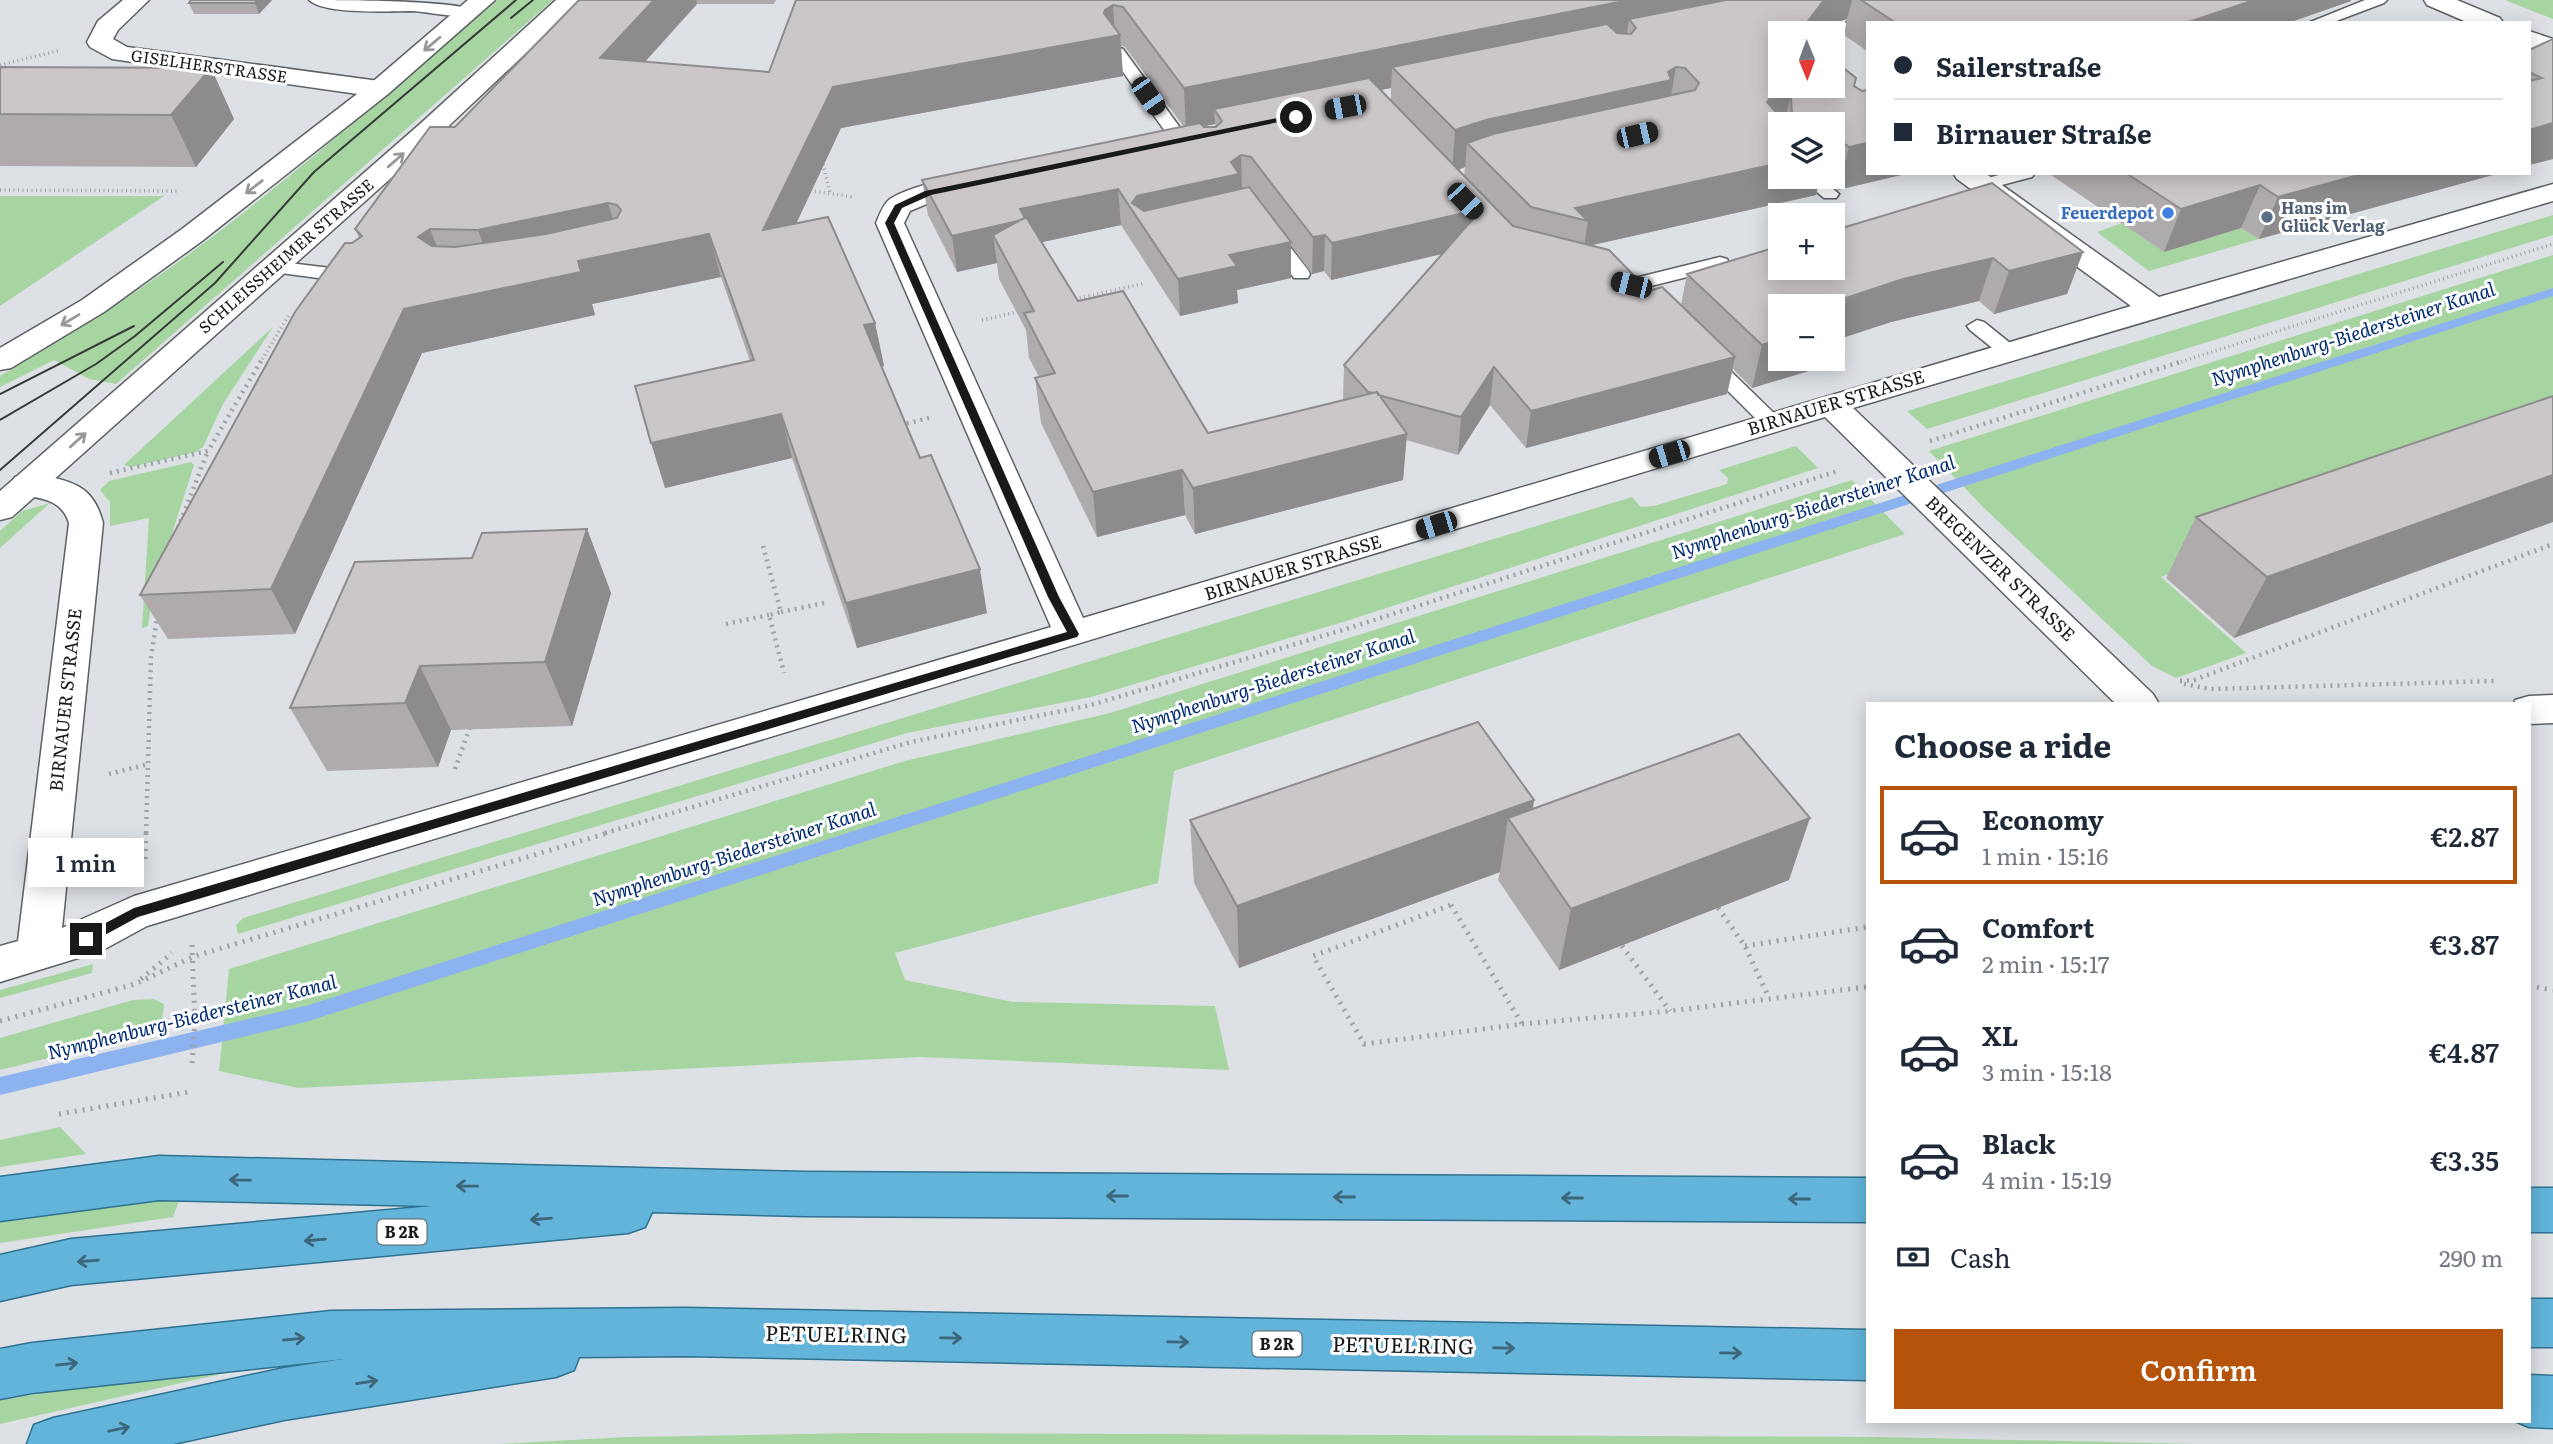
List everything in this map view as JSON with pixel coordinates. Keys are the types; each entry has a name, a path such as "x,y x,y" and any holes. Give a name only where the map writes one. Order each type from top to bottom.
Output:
{"highway":[{"path":"0,1199 159,1178 805,1194"},
{"name":"B 2R","path":"0,1278 71,1262 805,1194 1866,1200"},
{"path":"2531,1210 2553,1210"},
{"path":"2531,1323 2553,1324"},
{"path":"52,1444 284,1394 687,1332"},
{"name":"B 2R","path":"0,1374 32,1368 331,1335 687,1332"},
{"name":"PETUELRING","path":"687,1332 1866,1355"},
{"path":"2531,1401 2553,1402"}],"street":[{"path":"99,42 107,26 137,0"},
{"name":"SCHLEISSHEIMER STRASSE","path":"13,497 429,130 570,0"},
{"path":"2435,0 2486,21"},
{"path":"0,361 93,306 192,235 379,89 477,6"},
{"path":"2531,39 2553,48"},
{"name":"GISELHERSTRASSE","path":"99,42 121,54 379,89"},
{"path":"1149,147 1209,134"},
{"path":"1006,177 928,193 898,206 890,223 1054,597 1073,634"},
{"path":"1975,179 2154,308"},
{"name":"BIRNAUER STRASSE","path":"13,497 71,496 83,506 86,523 19,959 86,939 134,913 1073,634 2008,351 2553,192"},
{"name":"BREGENZER STRASSE","path":"1831,405 2138,702"},
{"path":"2531,710 2553,709"}],"lane":[{"path":"317,0 330,4 477,6"},
{"path":"2321,21 2379,0"},
{"path":"1117,52 1180,140"},
{"path":"1975,179 2009,175"},
{"path":"1824,189 1830,194"},
{"path":"1263,224 1301,274"},
{"path":"1594,276 1631,285 1720,263"},
{"path":"273,267 369,278"},
{"path":"1631,285 1651,304"},
{"path":"1978,326 2008,351"},
{"path":"1691,343 1772,423"}],"path":[{"path":"0,65 99,42"},
{"path":"822,148 822,160 831,193"},
{"path":"804,189 898,206"},
{"path":"0,190 181,191"},
{"path":"0,1021 135,984 195,956 911,742 1091,705 1893,465 2553,244"},
{"path":"1067,301 1145,283"},
{"path":"176,535 208,451 295,303"},
{"path":"936,330 1027,310"},
{"path":"285,322 298,323"},
{"path":"241,397 254,397"},
{"path":"891,428 971,409"},
{"path":"106,473 117,473 208,451"},
{"path":"194,484 208,483"},
{"path":"2500,681 2210,689 2169,682 2194,680 2553,544"},
{"path":"763,546 782,612"},
{"path":"726,624 824,603"},
{"path":"158,606 151,657 144,860 158,856"},
{"path":"769,615 785,677"},
{"path":"467,768 454,771 470,727"},
{"path":"1522,1024 1451,905 1313,956 1364,1044 1522,1024 1670,1011 1866,988"},
{"path":"1718,908 1745,946 1769,998"},
{"path":"1745,946 1866,928"},
{"path":"1622,946 1670,1011"},
{"path":"192,1063 195,956"},
{"path":"2531,986 2553,990"},
{"path":"59,1114 189,1092"}],"green space":[{"path":"498,0 553,0 116,384 89,379 54,360 0,387 0,376 131,294 216,234 338,136"},
{"path":"2505,0 2553,0 2553,19"},
{"path":"0,196 164,196 0,306"},
{"path":"2553,215 2553,235 1927,429 1907,411"},
{"path":"2122,223 2164,252 2241,228 2259,239 2149,271 2097,232"},
{"path":"2553,255 2553,439 2161,577 2246,653 2176,678 2152,666 1984,508 1929,451"},
{"path":"273,327 223,404 203,447 196,452 131,467 124,465"},
{"path":"1796,446 1818,468 1343,622 1091,697 907,733 238,934 236,925 243,918 1632,497 1641,507 1654,506 1727,484 1728,478 1719,470"},
{"path":"191,462 194,465 153,593 148,626 142,628 149,518 110,526 110,502 100,490 109,481"},
{"path":"1852,480 1905,534 1174,771 1158,883 895,953 905,980 1013,1002 1215,1006 1229,1070 920,1057 298,1088 219,1071 229,969 905,761 1110,713"},
{"path":"50,503 0,548 0,531 22,511"},
{"path":"93,964 92,973 0,998 0,990"},
{"path":"154,999 164,1004 161,1030 0,1070 0,1038 133,1000"},
{"path":"60,1127 86,1154 0,1167 0,1140"},
{"path":"180,1198 173,1217 0,1243 0,1221"},
{"path":"240,1362 225,1373 0,1424 0,1400"},
{"path":"860,1433 1880,1437 2198,1444 498,1444 626,1437"}],"building":[{"path":"191,0 257,0 255,3 189,3"},
{"path":"579,0 654,0 600,58 769,72 796,0 1629,0 1184,88 1123,7 1113,5 1104,13 1120,35 833,87 763,230 828,217 875,323 864,325 920,458 931,455 980,569 846,603 781,414 651,443 635,386 754,360 709,234 578,261 581,272 404,309 271,589 140,595 295,312 345,243 352,243 362,236 355,229 430,127 455,127","holes":["608,203 617,205 621,210 617,218 546,234 455,247 432,246 418,237 430,229 478,230"]},
{"path":"1726,0 1824,0 1808,21 1768,21 1768,98 1770,98 1767,102 1776,112 1768,112 1768,166 1575,208 1588,221 1531,207 1467,143 1493,134 1695,90 1699,83 1685,68 1676,67 1668,72 1671,80 1486,120 1455,130 1392,67 1607,24 1617,33 1631,34 1636,28 1629,19"},
{"path":"1861,0 2254,0 2192,21 1893,21"},
{"path":"2553,39 2553,123 2531,129 2531,81 2542,78 2531,73 2531,49"},
{"path":"0,67 211,68 171,115 0,114"},
{"path":"1845,69 1856,78 1854,86 1866,90 1866,143 1849,147 1845,144 1845,112 1792,112 1791,98 1845,98"},
{"path":"1369,78 1513,226 1609,250 1649,291 1662,287 1735,357 1531,411 1494,367 1461,417 1378,395 1377,392 1368,392 1344,365 1482,209 1332,243 1325,235 1313,237 1251,157 1241,155 1231,162 1239,174 1137,196 1132,203 1144,211 1249,187 1291,242 1229,255 1237,266 1178,279 1118,189 1020,209 1025,218 1018,221 952,236 922,180 1200,123 1204,127 1216,127 1222,121 1214,109"},
{"path":"2129,175 2359,175 2278,197 2260,185 2181,209"},
{"path":"1992,183 2083,252 2009,271 1993,258 1903,279 1845,298 1845,294 1768,294 1768,343 1762,345 1687,274 1768,250 1768,280 1845,280 1845,227"},
{"path":"1026,217 1078,301 1123,291 1208,433 1377,392 1407,434 1193,488 1182,470 1093,492 1035,378 1055,373 1024,313 1034,311 993,235"},
{"path":"2553,396 2553,475 2267,577 2196,517"},
{"path":"587,529 545,662 420,666 405,703 290,708 355,562 472,558 482,533"},
{"path":"1478,722 1534,800 1237,906 1190,820"},
{"path":"1739,734 1810,818 1571,909 1508,818"}],"waterway":[{"name":"Nymphenburg-Biedersteiner Kanal","path":"0,1086 309,1013 2553,292"}],"tram line":[{"path":"0,470 215,283 314,172 516,0"},
{"path":"511,18 533,0"},
{"path":"0,420 96,364 135,336 223,262"},
{"path":"0,394 134,326"}],"place":[{"name":"Feuerdepot","path":"2168,213"},
{"name":"Hans im Glück Verlag","path":"2267,217"}],"route":[{"path":"86,939 134,913 1073,634 1054,597 896,242 890,223 898,206 928,193 1296,117"}]}
